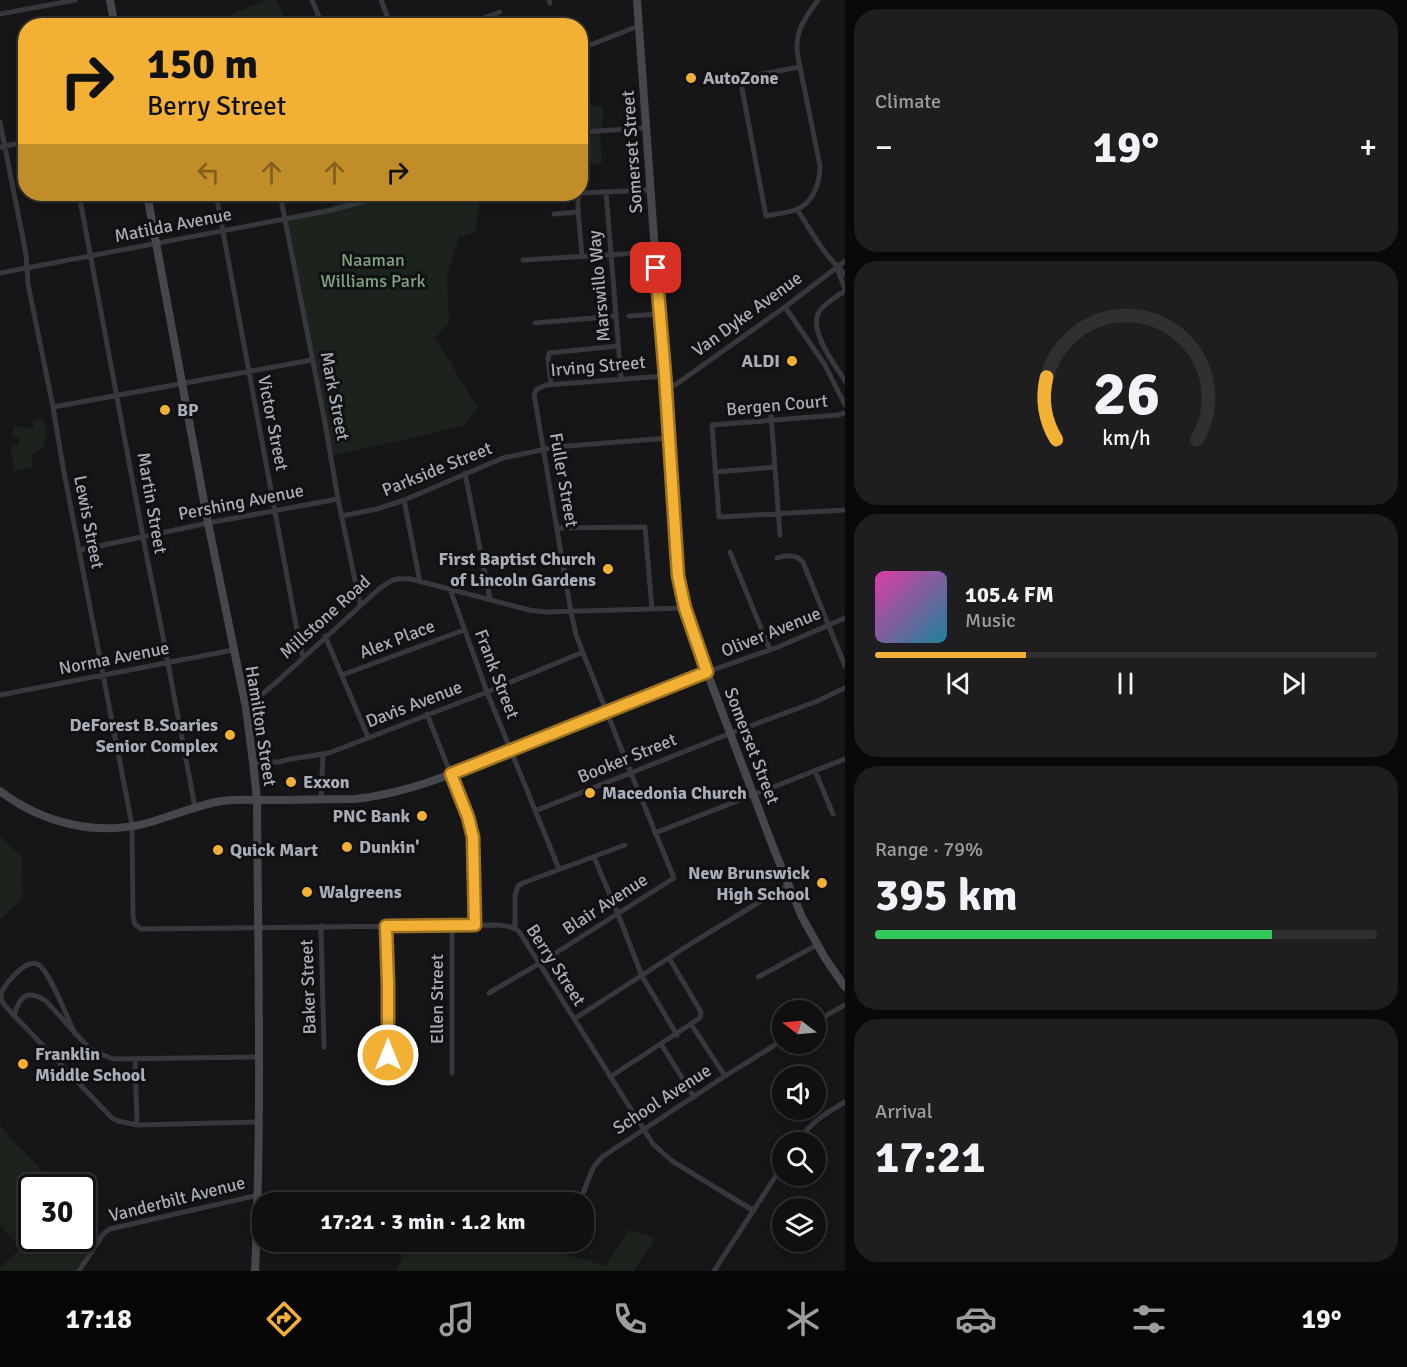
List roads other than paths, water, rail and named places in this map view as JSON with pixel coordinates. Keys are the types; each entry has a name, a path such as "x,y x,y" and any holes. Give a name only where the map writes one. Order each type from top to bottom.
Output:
{"main road":[{"path":"110,0 113,18"},
{"name":"Somerset Street","path":"636,0 666,386 676,554 681,592 707,672 802,917 844,987"},
{"name":"Hamilton Street","path":"148,201 208,523 246,708 253,762 256,800 258,1192"},
{"path":"0,791 29,810 61,823 113,828 149,822 220,801 374,797 407,790 451,774 707,672"},
{"name":"Hamilton Street","path":"255,1271 256,1252"}],"street":[{"path":"0,14 75,0"},
{"path":"312,0 319,18"},
{"path":"381,0 388,18"},
{"path":"800,67 740,78 766,216 797,209 806,202 816,190 820,174 820,166 798,57 801,23 818,0"},
{"path":"484,18 500,12"},
{"path":"588,46 638,26"},
{"name":"Lewis Street","path":"0,123 2,146 26,254 28,284 132,825 133,918 138,927"},
{"path":"588,132 646,128"},
{"path":"2,146 18,143"},
{"path":"588,193 650,190"},
{"name":"Marswillo Way","path":"606,192 621,378"},
{"name":"Victor Street","path":"217,201 303,657"},
{"name":"Mark Street","path":"281,201 360,604"},
{"name":"Matilda Avenue","path":"0,273 285,219 363,201"},
{"path":"578,201 582,256"},
{"name":"Martin Street","path":"81,205 195,807"},
{"path":"554,214 574,213 578,208"},
{"path":"797,209 817,241 844,274"},
{"path":"523,260 655,252"},
{"name":"Van Dyke Avenue","path":"666,386 675,385 785,307 844,261"},
{"path":"836,267 844,290 819,313 816,329 844,381"},
{"path":"785,307 825,365 844,405"},
{"path":"629,316 660,314"},
{"path":"535,323 616,316"},
{"path":"551,384 549,353 618,346"},
{"path":"53,407 312,360"},
{"name":"Irving Street","path":"535,392 551,384 665,375"},
{"name":"Fuller Street","path":"535,392 576,635 674,878"},
{"path":"770,402 780,535"},
{"name":"Bergen Court","path":"715,472 712,425 844,413"},
{"name":"Parkside Street","path":"342,516 404,500 503,458 543,449 669,438"},
{"path":"775,467 715,472 719,517 844,510"},
{"path":"465,473 490,600"},
{"name":"Pershing Avenue","path":"80,550 338,499"},
{"path":"404,500 420,582"},
{"path":"557,528 645,527 652,609"},
{"path":"730,552 770,650"},
{"path":"777,558 798,557 803,562 828,620 844,666"},
{"name":"Millstone Road","path":"246,708 360,604 379,588 397,579 411,579 529,610 546,612 685,608"},
{"name":"Frank Street","path":"450,589 487,692 559,869"},
{"name":"Oliver Avenue","path":"707,672 770,650 844,618"},
{"name":"Alex Place","path":"342,675 464,630"},
{"path":"325,636 368,738"},
{"name":"Norma Avenue","path":"0,695 233,651"},
{"name":"Davis Avenue","path":"253,762 279,762 322,755 487,692 583,651"},
{"name":"Booker Street","path":"535,811 730,732 814,702 844,688"},
{"path":"427,714 468,817 473,837 475,925"},
{"path":"321,800 322,755"},
{"path":"655,832 844,759"},
{"path":"816,771 833,814"},
{"path":"515,928 515,896 519,886 625,845"},
{"path":"594,857 642,976 677,1035"},
{"name":"Blair Avenue","path":"489,993 674,878"},
{"path":"574,1019 789,884"},
{"name":"Ellen Street","path":"452,925 452,1074"},
{"name":"Berry Street","path":"138,927 141,929 475,925 515,928 540,963 610,1077 659,1151 754,1211"},
{"name":"Baker Street","path":"321,926 324,1047"},
{"path":"386,926 388,1055"},
{"path":"758,977 814,946 818,946"},
{"path":"610,1077 700,1018 701,1012 669,958"},
{"path":"75,1034 41,966 34,963 25,966 2,989 1,999 14,1016 112,1118 137,1125 259,1122"},
{"path":"14,1016 23,997 30,995 40,997 96,1053 113,1059 258,1057"},
{"path":"826,1015 844,1005"},
{"path":"692,1024 725,1076"},
{"path":"661,1044 693,1097"},
{"name":"School Avenue","path":"583,1192 593,1168 602,1156 772,1047"},
{"path":"135,1059 137,1125"},
{"path":"805,1132 817,1119 844,1102"},
{"path":"714,1271 772,1182"},
{"name":"Vanderbilt Avenue","path":"80,1271 104,1233 116,1228 252,1196"}],"place":[{"name":"AutoZone","path":"691,78"},
{"name":"ALDI","path":"792,361"},
{"name":"BP","path":"165,410"},
{"name":"First Baptist Church of Lincoln Gardens","path":"608,569"},
{"name":"DeForest B.Soaries Senior Complex","path":"230,735"},
{"name":"Exxon","path":"291,782"},
{"name":"Macedonia Church","path":"590,793"},
{"name":"PNC Bank","path":"422,816"},
{"name":"Dunkin'","path":"347,847"},
{"name":"Quick Mart","path":"218,850"},
{"name":"New Brunswick High School","path":"822,883"},
{"name":"Walgreens","path":"307,892"},
{"name":"Franklin Middle School","path":"23,1064"}],"park label":[{"name":"Naaman Williams Park","path":"373,270"}]}
